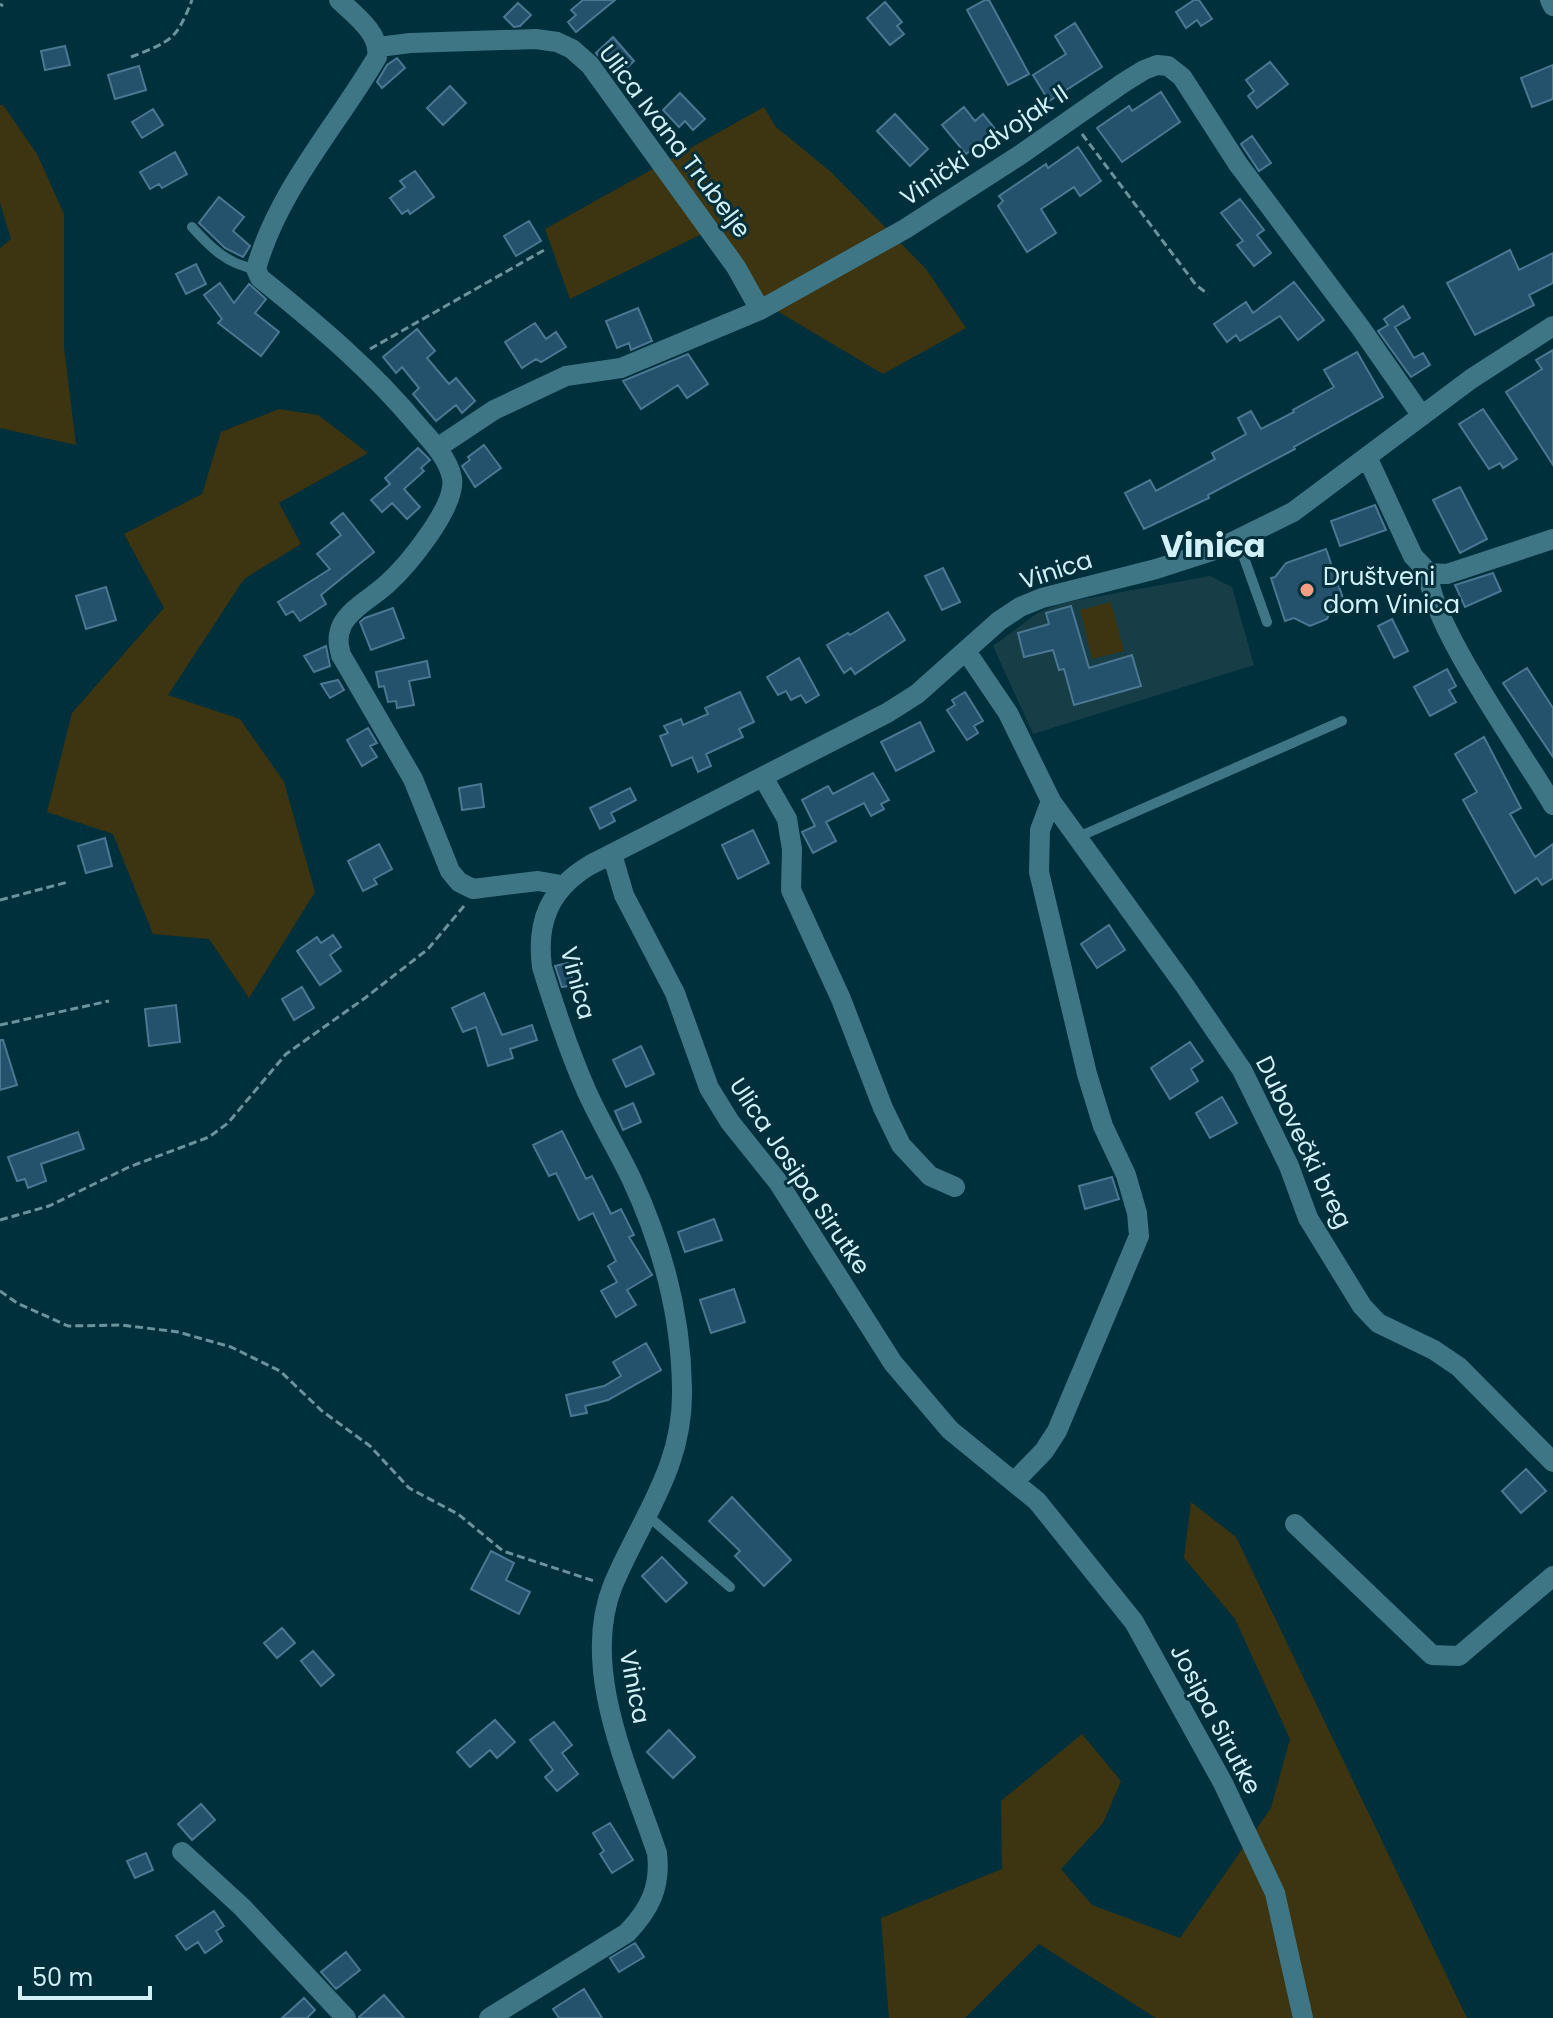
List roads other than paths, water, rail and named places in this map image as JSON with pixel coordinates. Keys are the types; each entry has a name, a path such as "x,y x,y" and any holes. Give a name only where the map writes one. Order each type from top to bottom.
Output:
{"street":[{"path":"339,0 360,19 379,47 371,67 319,143 264,240 256,269 260,278 358,359 394,396 437,448 452,478 452,492 445,508 405,565 343,624 338,644 341,655 413,779 450,871 459,882 473,889 538,881 561,885"},
{"path":"1550,0 1553,6"},
{"name":"Ulica Ivana Trubelje","path":"379,47 410,43 536,39 557,42 572,49 590,65 736,267 760,310"},
{"name":"Vinički odvojak II","path":"437,448 494,410 566,376 621,368 760,310 905,229 1144,70 1157,65 1168,66 1182,77 1238,164 1360,327 1422,416"},
{"name":"Vinica","path":"489,2018 627,1933 645,1914 655,1894 659,1871 657,1853 609,1709 601,1646 613,1587 668,1475 679,1435 682,1390 678,1322 665,1265 649,1220 587,1092 542,967 539,945 543,925 561,885 612,854 907,700 941,674 999,621 1042,598 1156,569 1238,541 1293,512 1368,459 1471,379 1553,326"},
{"path":"1368,459 1413,556 1429,573 1432,596 1474,678 1553,805"},
{"path":"1429,573 1447,574 1553,539"},
{"name":"Dubovečki breg","path":"966,651 1008,713 1051,801 1242,1070 1289,1166 1308,1218 1362,1306 1378,1323 1434,1350 1459,1367 1553,1462"},
{"path":"763,777 787,819 792,849 791,890 841,999 883,1108 901,1145 930,1176 955,1187"},
{"path":"1015,1481 1044,1451 1057,1431 1139,1236 1137,1213 1126,1175 1103,1126 1087,1074 1039,872 1040,830 1051,801"},
{"name":"Ulica Josipa Sirutke","path":"612,854 624,895 675,993 709,1088 730,1122 778,1182 893,1363 950,1430 1015,1481"},
{"name":"Josipa Sirutke","path":"1015,1481 1037,1501 1134,1622 1223,1783 1275,1893 1303,2018"},
{"path":"1295,1524 1432,1655 1459,1656 1553,1576"},
{"path":"182,1852 224,1889 346,2018"}],"lane":[{"path":"192,227 221,255 244,268 256,269"},
{"path":"1238,541 1267,622"},
{"path":"1076,838 1342,721"},
{"path":"647,1515 730,1587"}],"place":[{"name":"Društveni dom Vinica","path":"1307,590"}],"district":[{"name":"Vinica","path":"1213,545"}]}
